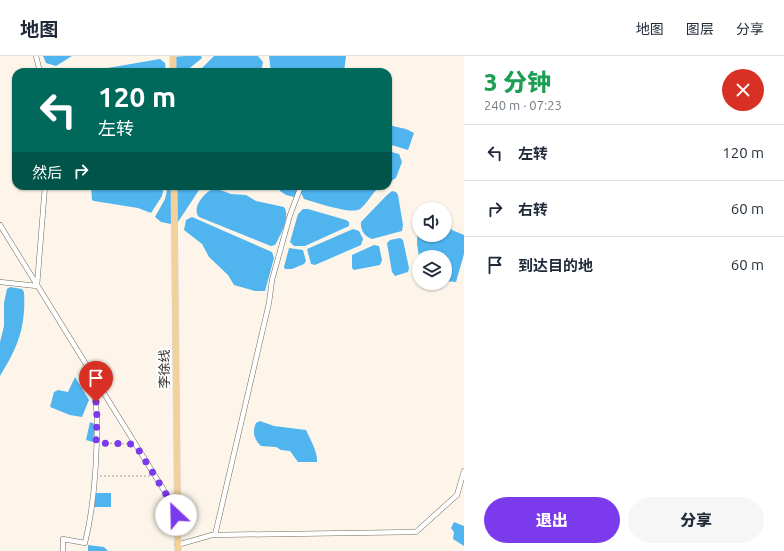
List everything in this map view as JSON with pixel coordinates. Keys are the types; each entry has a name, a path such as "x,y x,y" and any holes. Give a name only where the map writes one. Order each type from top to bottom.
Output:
{"main road":[{"path":"173,56 173,68"},
{"name":"李徐线","path":"174,190 176,515 178,548"}],"street":[{"path":"36,56 39,68"},
{"path":"37,286 45,190"},
{"path":"215,535 269,303 272,280 290,215 299,190"},
{"path":"0,225 172,504 176,515"},
{"path":"0,282 37,286"},
{"path":"62,551 63,539 85,543 95,476 97,418 94,387 95,380"},
{"path":"178,548 215,535 416,532 457,495 464,471"}],"path":[{"path":"96,443 135,444"},
{"path":"95,476 155,476"}],"water":[{"path":"43,56 72,56 56,66 46,63"},
{"path":"201,56 202,58 190,68 174,68 173,57"},
{"path":"214,56 258,56 263,62 262,68 202,68"},
{"path":"269,56 346,56 344,68 270,68"},
{"path":"160,59 165,63 166,68 107,68"},
{"path":"392,126 406,129 414,133 408,150 392,145"},
{"path":"392,152 399,154 402,162 396,178 392,180"},
{"path":"91,190 163,190 162,196 151,213 138,208 92,200"},
{"path":"167,190 199,190 176,225 161,222 155,217 165,199"},
{"path":"211,190 220,190 231,194 246,195 256,201 284,207 286,211 286,221 275,245 271,246 199,217 197,213 198,205 203,196"},
{"path":"297,190 294,197 286,195 280,191"},
{"path":"302,190 376,190 363,207 355,210 341,209 304,199 301,193"},
{"path":"392,191 396,192 398,195 403,225 402,231 372,239 369,238 362,230 361,222"},
{"path":"303,209 308,209 346,220 349,222 349,226 305,246 294,246 290,242 298,214"},
{"path":"192,217 272,252 274,258 265,291 255,291 234,285 228,275 209,257 202,244 184,230 186,220"},
{"path":"353,229 359,231 363,239 361,245 315,265 311,264 307,249"},
{"path":"452,230 464,235 464,254 456,282 452,282 452,250 418,250 417,242 452,242"},
{"path":"400,238 403,240 409,268 408,272 395,276 392,272 387,243 390,240"},
{"path":"374,245 379,246 382,260 380,265 354,270 352,268 352,255"},
{"path":"289,248 303,250 306,261 304,264 292,269 285,269 284,267"},
{"path":"10,287 22,289 24,292 24,316 20,336 12,356 0,376 0,342 4,326 4,303 7,289"},
{"path":"75,377 89,400 82,417 70,415 50,407 54,392 58,390 68,392"},
{"path":"260,421 274,426 306,430 315,450 317,462 298,462 290,451 281,450 276,447 261,446 255,438 254,432 256,423"},
{"path":"90,422 95,424 93,442 86,440"},
{"path":"96,493 111,493 111,507 94,507"},
{"path":"454,522 464,526 464,546 453,539 454,532 451,528"},
{"path":"88,545 104,547 108,551 88,551"}],"route":[{"path":"96,402 96,443 135,444 174,507 176,515"}]}
